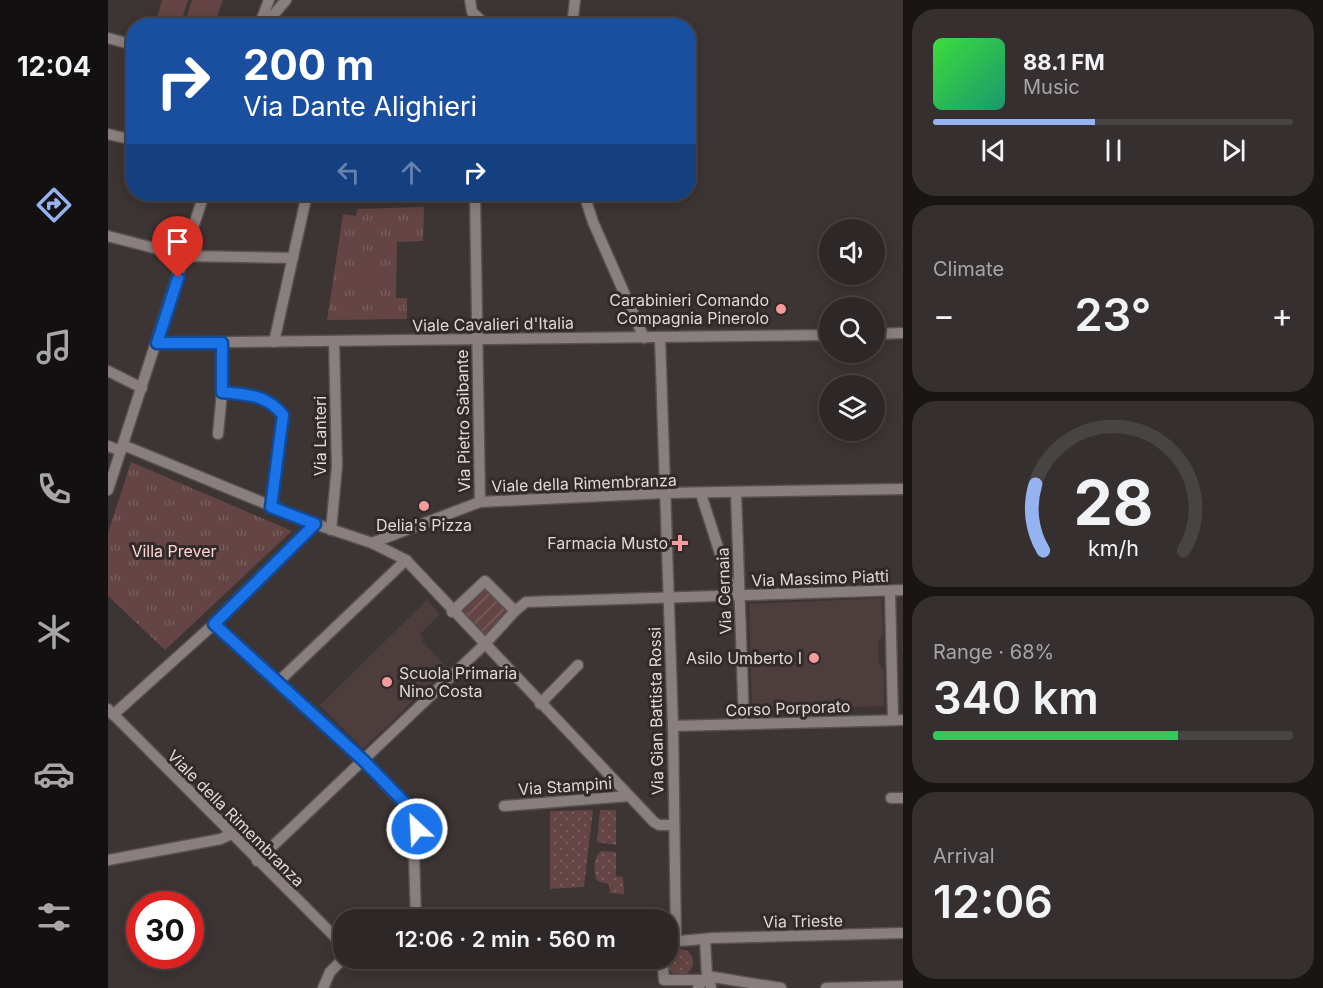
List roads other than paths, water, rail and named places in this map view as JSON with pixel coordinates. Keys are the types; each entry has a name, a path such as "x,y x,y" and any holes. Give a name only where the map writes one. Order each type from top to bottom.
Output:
{"street":[{"path":"271,18 286,0"},
{"path":"573,18 575,0"},
{"path":"261,18 265,2"},
{"path":"470,2 472,12 478,18"},
{"path":"108,38 126,43"},
{"path":"108,134 126,138"},
{"path":"108,490 202,201"},
{"path":"274,342 306,201"},
{"name":"Via Pietro Saibante","path":"475,201 480,502"},
{"path":"586,201 593,222 644,338"},
{"path":"108,238 185,256 293,258"},
{"path":"885,334 903,333"},
{"name":"Viale Cavalieri d'Italia","path":"157,343 819,335"},
{"name":"Via Gian Battista Rossi","path":"660,337 673,726 673,909"},
{"name":"Via Lanteri","path":"331,530 337,466 334,341"},
{"path":"218,434 222,392 222,343"},
{"path":"108,371 142,388"},
{"path":"222,392 262,397 274,403 283,415 271,507"},
{"path":"108,446 122,448 315,524 372,543 406,560 452,612 654,822 659,825 674,825"},
{"name":"Viale della Rimembranza","path":"372,543 480,502 664,493 903,489"},
{"name":"Via Cernaia","path":"736,492 744,724"},
{"path":"701,494 730,585 738,596"},
{"path":"111,712 214,624 315,524"},
{"path":"278,682 406,560"},
{"path":"257,861 484,645 515,611 485,581 452,612"},
{"name":"Via Massimo Piatti","path":"515,611 526,602 903,590"},
{"path":"890,591 898,720"},
{"path":"214,624 363,760 405,803 417,821 414,855 416,909"},
{"path":"540,704 578,666"},
{"name":"Viale della Rimembranza","path":"111,712 333,935"},
{"name":"Corso Porporato","path":"673,726 898,720"},
{"name":"Via Stampini","path":"504,806 629,796"},
{"path":"891,798 903,798"},
{"path":"108,860 221,839 231,834"},
{"name":"Via Trieste","path":"678,941 903,933"},
{"path":"705,939 705,983"},
{"path":"322,988 333,969"},
{"path":"663,969 664,980 781,988"},
{"path":"826,988 903,986"}],"place":[{"name":"Carabinieri Comando Compagnia Pinerolo","path":"781,309"},
{"name":"Delia's Pizza","path":"424,506"},
{"name":"Farmacia Musto","path":"680,543"},
{"name":"Asilo Umberto I","path":"814,658"},
{"name":"Scuola Primaria Nino Costa","path":"387,682"}],"park label":[{"name":"Villa Prever","path":"174,551"}]}
